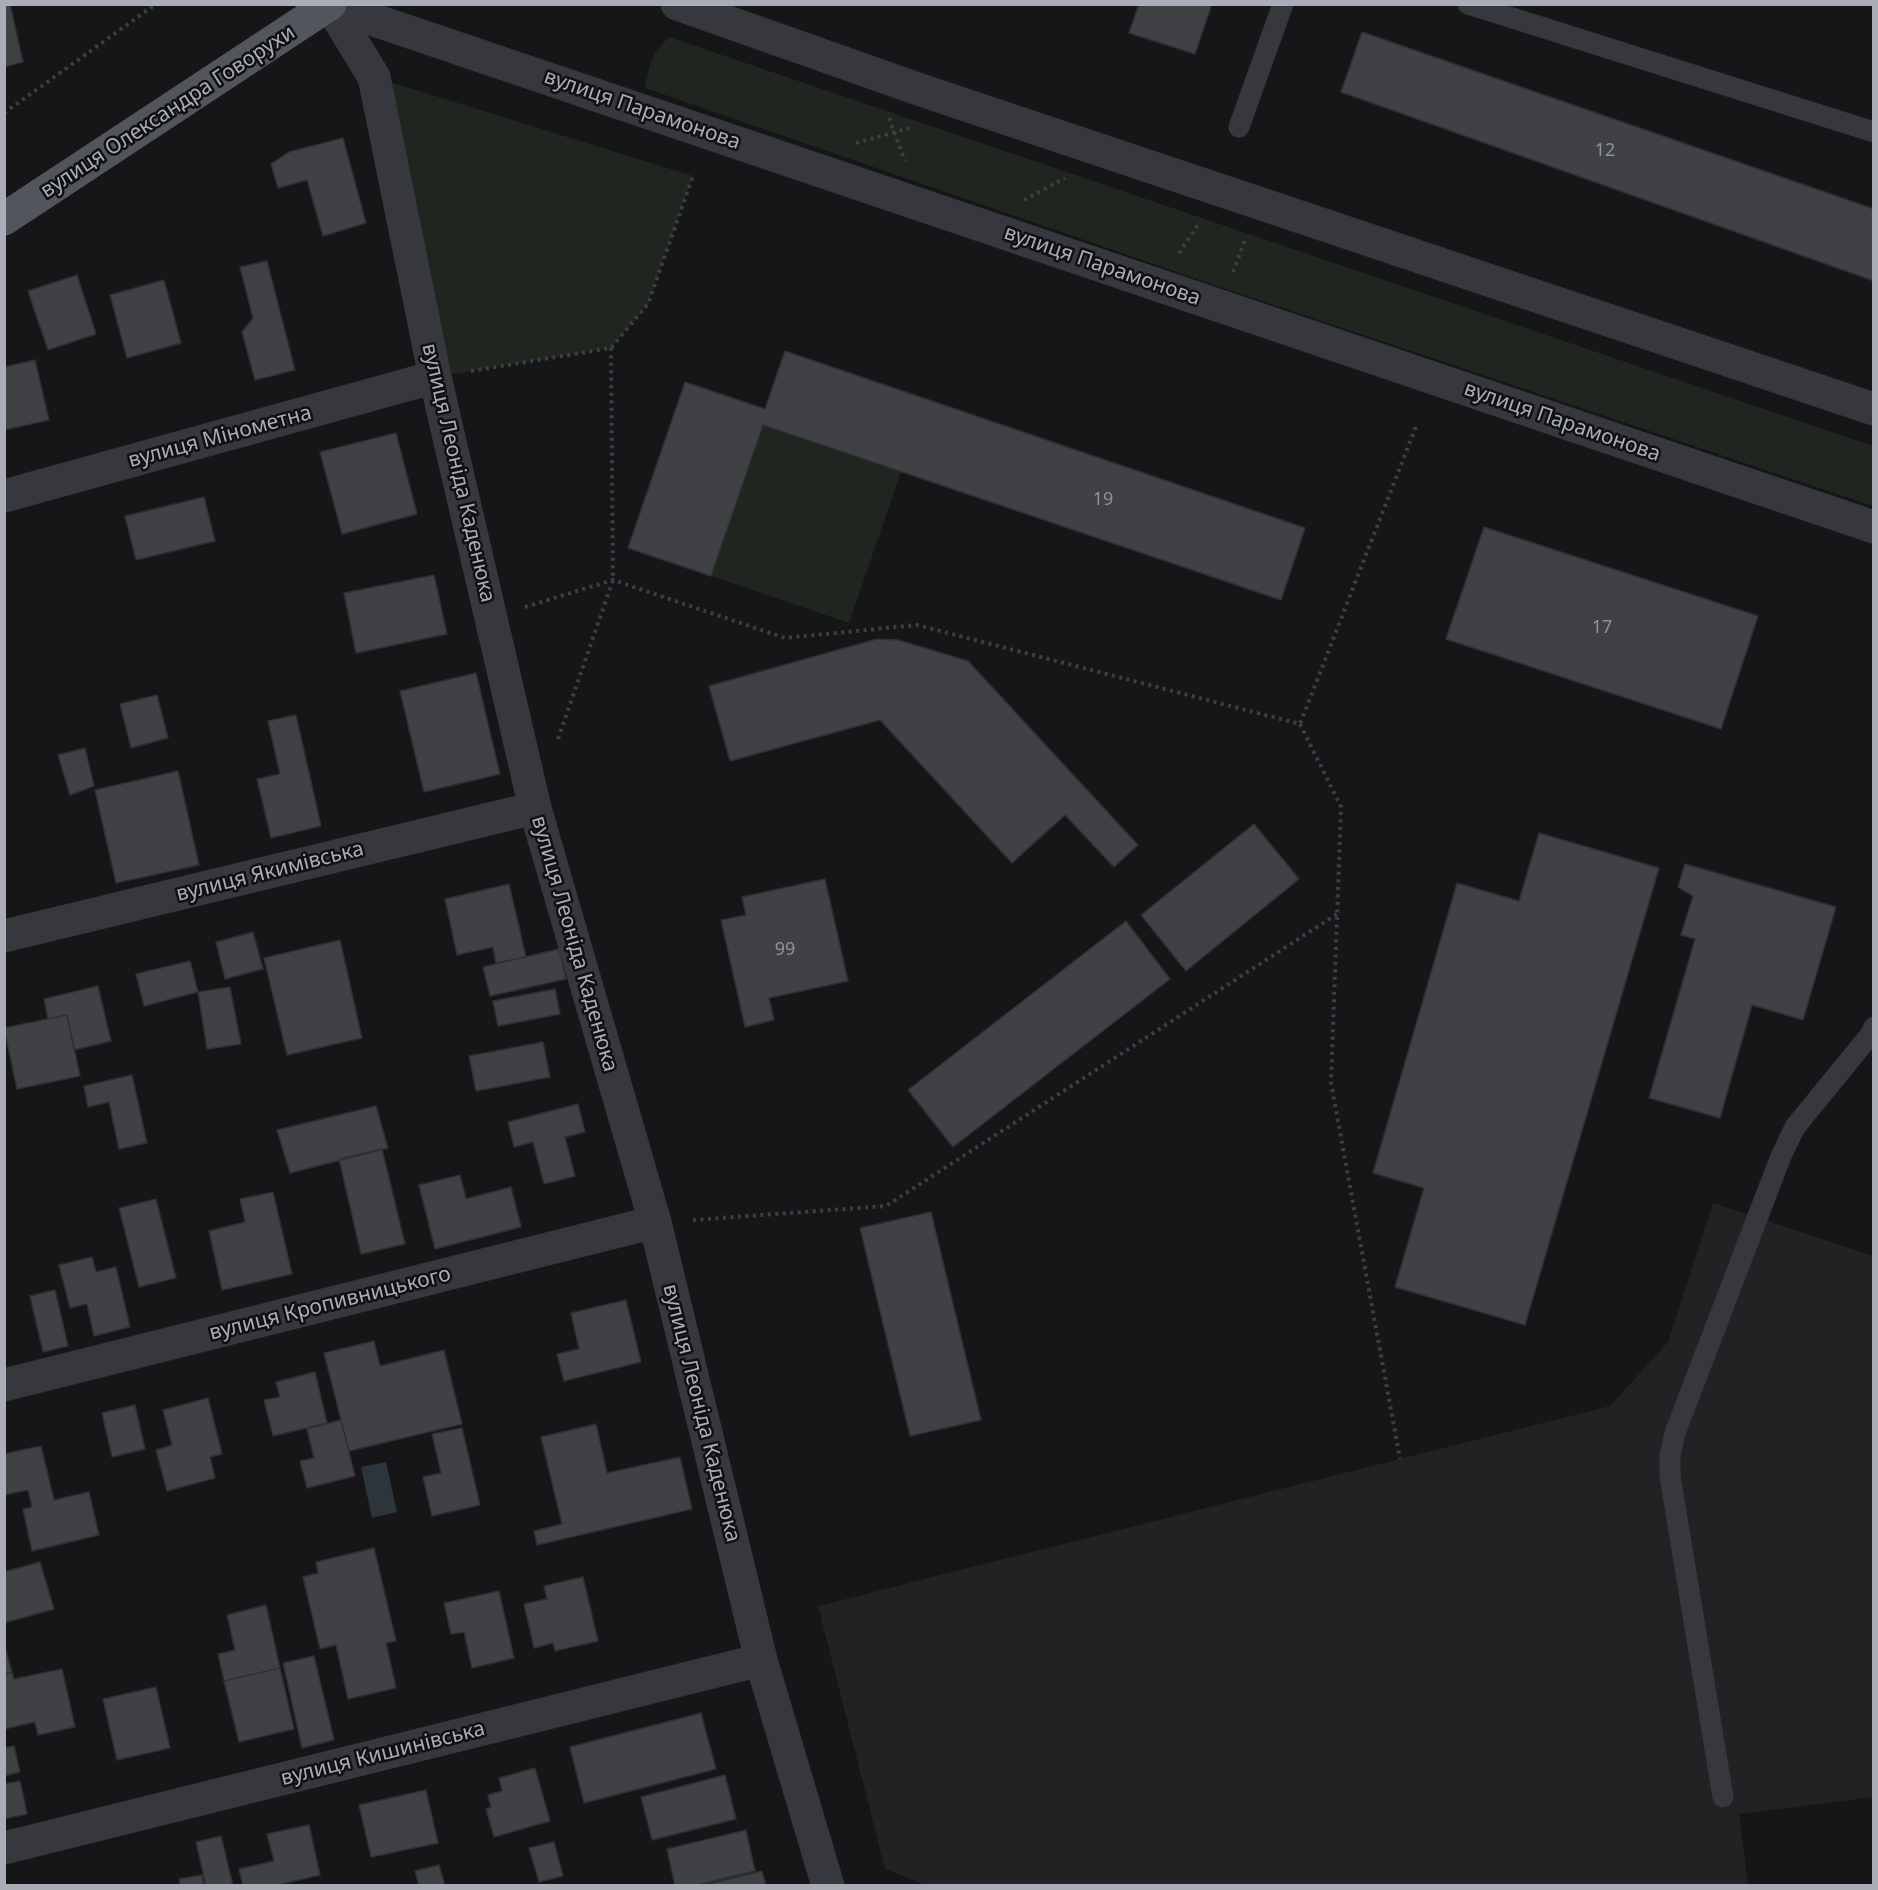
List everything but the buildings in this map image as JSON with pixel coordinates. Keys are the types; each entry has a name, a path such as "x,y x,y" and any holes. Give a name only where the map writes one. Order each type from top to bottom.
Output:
{"main road":[{"name":"вулиця Олександра Говорухи","path":"4,219 330,5"}],"street":[{"path":"677,4 929,92 1874,409"},
{"name":"вулиця Леоніда Каденюка","path":"330,5 374,77 435,377 535,808 655,1222 761,1660 828,1886"},
{"name":"вулиця Парамонова","path":"330,5 1874,528"},
{"name":"вулиця Мінометна","path":"4,496 435,377"},
{"name":"вулиця Якимівська","path":"4,936 535,808"},
{"name":"вулиця Кропивницького","path":"4,1385 655,1222"},
{"name":"вулиця Кишинівська","path":"4,1848 761,1660"}],"lane":[{"path":"1239,127 1283,4"},
{"path":"1468,4 1874,132"},
{"path":"1724,1797 1672,1487 1670,1456 1675,1433 1781,1156 1795,1127 1874,1028"}],"path":[{"path":"4,113 156,4"},
{"path":"887,111 908,170"},
{"path":"849,144 915,127"},
{"path":"1023,201 1073,174"},
{"path":"557,743 613,580 611,348 648,304 693,176"},
{"path":"1174,261 1203,218"},
{"path":"1230,278 1248,233"},
{"path":"435,377 611,348"},
{"path":"1400,1459 1331,1083 1341,807 1300,724 1417,424"},
{"path":"491,618 613,580 785,638 917,625 1300,724"},
{"path":"655,1222 886,1206 1337,914"}],"shaded area":[{"path":"669,37 1873,446 1873,506 1226,289 645,88 655,52"},
{"path":"374,77 693,176 648,304 611,348 435,377"},
{"path":"763,425 901,472 849,623 711,576"},
{"path":"1713,1203 1873,1256 1873,1797 1739,1814 1748,1885 926,1885 885,1869 818,1606 1610,1406 1668,1342"},
{"path":"386,1462 397,1512 372,1518 361,1467"}]}
